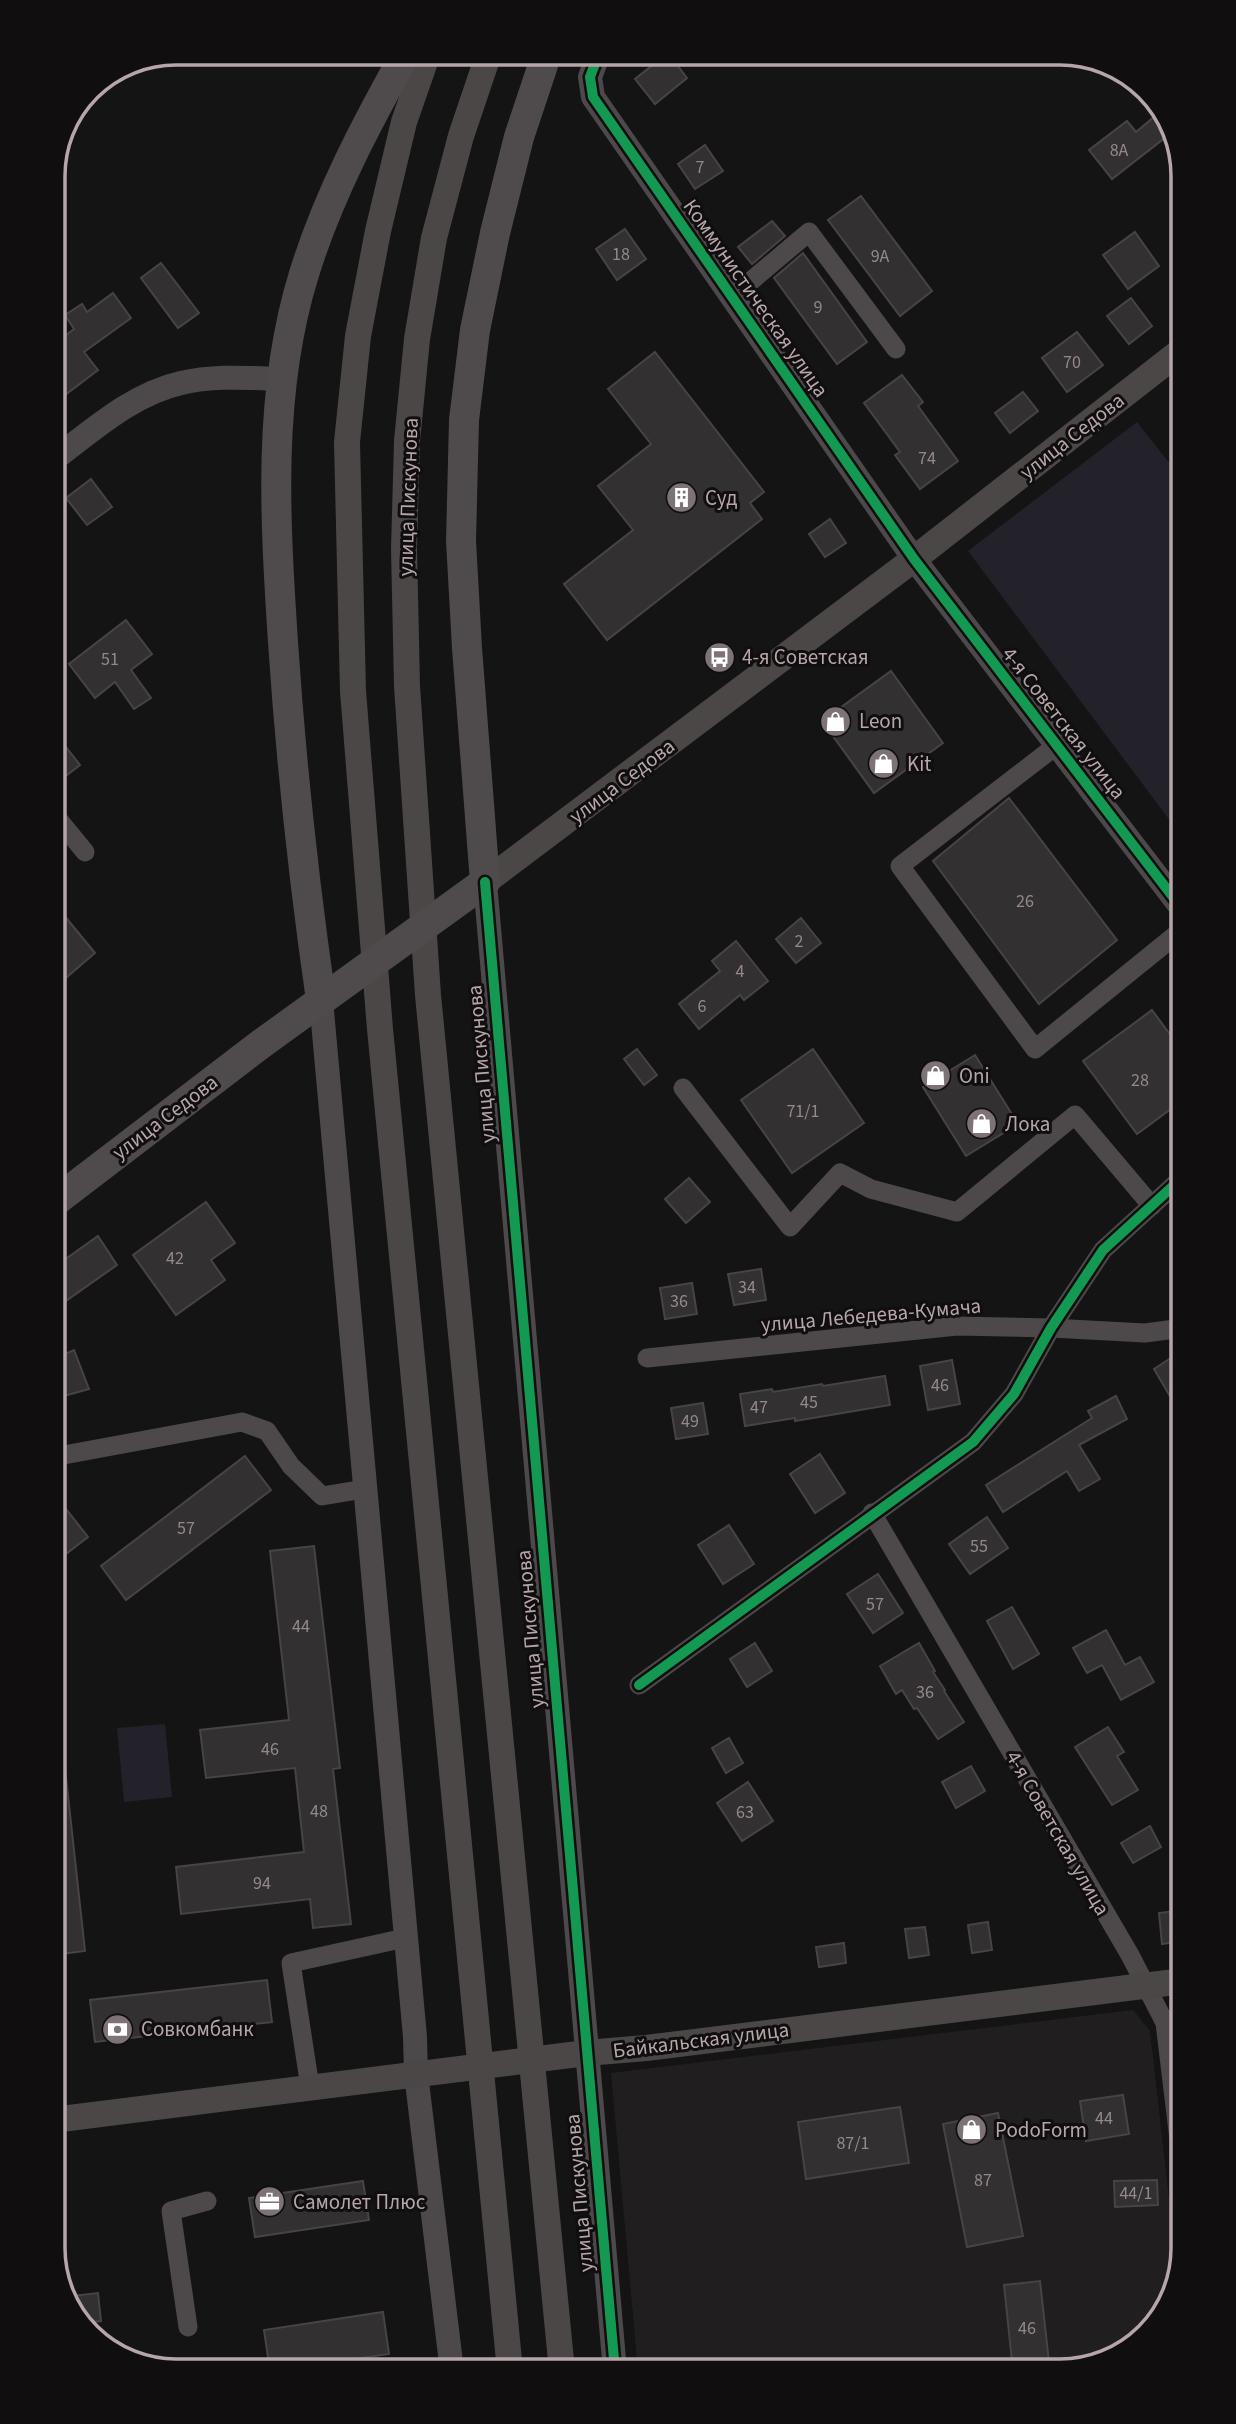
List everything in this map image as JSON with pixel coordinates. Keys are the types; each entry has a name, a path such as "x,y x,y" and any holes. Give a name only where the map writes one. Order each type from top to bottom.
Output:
{"main road":[{"path":"321,1000 310,926 290,732 281,610 275,459 278,408 288,344 304,275 319,232 338,185 399,65"},
{"path":"424,65 401,136 378,231 358,336 347,442 353,691 381,1043 509,2359"},
{"name":"улица Пискунова","path":"485,65 461,136 434,238 417,340 407,441 404,549 407,686 428,995 561,2359"},
{"name":"улица Пискунова","path":"485,882 468,675 461,541 464,420 475,330 495,233 519,137 543,65"},
{"name":"улица Седова","path":"65,1194 914,559 1171,359"},
{"name":"Байкальская улица","path":"65,2118 1171,1983"}],"street":[{"name":"Коммунистическая улица","path":"595,65 590,78 593,97 914,559"},
{"path":"732,297 809,232 896,349"},
{"path":"65,451 114,414 159,390 181,383 209,379 283,379"},
{"name":"4-я Советская улица","path":"914,559 1171,893"},
{"path":"1057,745 900,866 1035,1049 1171,939"},
{"path":"65,828 85,852"},
{"name":"улица Пискунова","path":"485,882 614,2359"},
{"path":"321,1000 416,2074 451,2359"},
{"path":"683,1088 790,1227 840,1173 871,1189 957,1212 1074,1115 1152,1206"},
{"path":"639,1685 973,1442 1014,1394 1051,1328 1103,1250 1171,1189"},
{"name":"улица Лебедева-Кумача","path":"647,1358 957,1326 1145,1334 1171,1330"},
{"path":"65,1456 242,1422 267,1431 291,1466 322,1496 364,1489"},
{"name":"4-я Советская улица","path":"872,1513 1130,1955 1165,2023 1171,2071"},
{"path":"310,2087 291,1963 405,1938"},
{"path":"188,2327 171,2211 207,2201"}],"shaded area":[{"path":"1137,422 1171,465 1171,822 968,551"},
{"path":"165,1724 172,1797 124,1802 117,1728"},
{"path":"1133,2010 1150,2031 1171,2217 1170,2263 1160,2298 1139,2327 1128,2336 1103,2351 1082,2357 637,2359 611,2073"}],"building":[{"path":"653,65 677,65 687,78 655,104 635,79"},
{"path":"1154,117 1164,138 1112,179 1089,150 1127,121 1136,132"},
{"path":"705,145 723,171 695,189 678,164"},
{"path":"861,196 932,291 900,316 828,220"},
{"path":"772,221 785,236 752,264 738,247"},
{"path":"625,229 646,259 617,280 596,249"},
{"path":"1135,232 1159,266 1128,289 1103,255"},
{"path":"803,253 867,342 837,364 774,278"},
{"path":"161,263 199,313 178,328 141,278"},
{"path":"113,293 131,318 84,352 98,370 65,395 65,336 74,329 65,315 82,304 87,312"},
{"path":"1131,298 1152,326 1129,344 1107,316"},
{"path":"1077,332 1103,365 1067,392 1042,358"},
{"name":"Суд","path":"655,352 764,492 750,503 762,519 607,640 564,584 633,530 598,486 651,444 608,389"},
{"path":"902,375 923,402 918,406 958,461 920,489 895,455 900,452 864,403"},
{"path":"1023,392 1038,411 1010,433 995,413"},
{"path":"91,479 112,507 87,525 66,498"},
{"path":"830,519 846,543 825,557 809,534"},
{"path":"126,620 152,654 131,670 151,698 134,709 115,682 95,698 69,664"},
{"path":"891,671 943,743 874,793 822,721"},
{"path":"65,748 80,765 65,777"},
{"path":"1009,798 1117,940 1039,1004 933,861"},
{"path":"65,917 95,953 65,979"},
{"path":"801,918 821,943 796,963 776,939"},
{"path":"736,941 768,981 744,1000 740,995 699,1029 679,1004 720,971 712,961"},
{"path":"1152,1010 1171,1036 1171,1109 1137,1134 1083,1061"},
{"path":"637,1049 657,1075 644,1085 624,1059"},
{"path":"813,1049 864,1123 792,1173 741,1100"},
{"path":"975,1055 1018,1124 966,1156 923,1087"},
{"path":"689,1178 710,1202 686,1223 665,1199"},
{"path":"206,1202 235,1243 211,1260 225,1280 176,1315 133,1255"},
{"path":"98,1236 117,1265 65,1302 65,1259"},
{"path":"761,1269 766,1300 734,1305 728,1274"},
{"path":"692,1283 697,1314 665,1319 660,1288"},
{"path":"74,1350 89,1389 65,1396 65,1354"},
{"path":"1171,1358 1171,1398 1154,1369"},
{"path":"952,1360 960,1404 928,1410 920,1366"},
{"path":"885,1376 890,1405 795,1421 795,1418 745,1426 740,1394 823,1386"},
{"path":"1116,1396 1127,1419 1079,1445 1100,1479 1079,1491 1067,1471 1003,1512 986,1485 1092,1418 1088,1411"},
{"path":"703,1403 708,1434 676,1439 671,1408"},
{"path":"820,1454 845,1493 815,1513 790,1474"},
{"path":"245,1456 271,1490 126,1600 101,1566"},
{"path":"65,1508 88,1537 65,1555"},
{"path":"987,1517 1008,1548 970,1574 949,1544"},
{"path":"729,1525 754,1564 723,1584 698,1545"},
{"path":"314,1546 340,1768 333,1769 351,1924 313,1928 310,1899 181,1914 176,1867 304,1852 295,1768 206,1778 200,1730 289,1720 270,1551"},
{"path":"878,1574 903,1613 873,1633 847,1594"},
{"path":"1012,1607 1039,1654 1013,1669 987,1621"},
{"path":"1106,1630 1125,1665 1140,1657 1154,1682 1121,1700 1102,1665 1087,1673 1073,1648"},
{"path":"755,1643 772,1671 747,1687 730,1659"},
{"path":"919,1643 935,1671 933,1672 964,1722 938,1739 902,1690 896,1694 880,1666"},
{"path":"1108,1727 1124,1752 1117,1756 1138,1790 1112,1805 1075,1747"},
{"path":"729,1738 743,1763 726,1773 712,1748"},
{"path":"971,1766 985,1791 956,1808 942,1782"},
{"path":"65,1768 85,1951 65,1954"},
{"path":"748,1782 773,1821 742,1841 717,1803"},
{"path":"1150,1826 1161,1847 1133,1863 1121,1843"},
{"path":"1171,1912 1171,1943 1162,1944 1159,1913"},
{"path":"988,1922 992,1950 972,1953 968,1925"},
{"path":"925,1927 929,1955 909,1958 905,1929"},
{"path":"844,1943 846,1963 819,1967 816,1947"},
{"path":"267,1980 272,2022 95,2042 90,2000"},
{"path":"1123,2095 1129,2134 1086,2141 1080,2101"},
{"path":"900,2107 909,2163 806,2179 798,2122"},
{"path":"998,2113 1023,2236 967,2247 943,2124"},
{"path":"1157,2180 1158,2205 1115,2207 1114,2181"},
{"path":"363,2181 369,2220 255,2237 249,2198"},
{"path":"1040,2281 1049,2359 1012,2359 1004,2285"},
{"path":"98,2293 101,2321 93,2322 75,2296"},
{"path":"383,2312 389,2354 354,2359 268,2359 264,2330"}],"cycle path":[{"path":"594,65 590,77 593,97 914,559 1171,894"},
{"path":"485,882 614,2359"},
{"path":"639,1685 973,1442 1014,1394 1051,1328 1103,1250 1171,1188"}],"place":[{"name":"Суд","path":"682,498"},
{"name":"4-я Советская","path":"719,657"},
{"name":"Leon","path":"836,721"},
{"name":"Kit","path":"884,764"},
{"name":"Oni","path":"936,1076"},
{"name":"Лока","path":"982,1124"},
{"name":"Совкомбанк","path":"118,2029"},
{"name":"PodoForm","path":"972,2130"},
{"name":"Самолет Плюс","path":"270,2202"}]}
